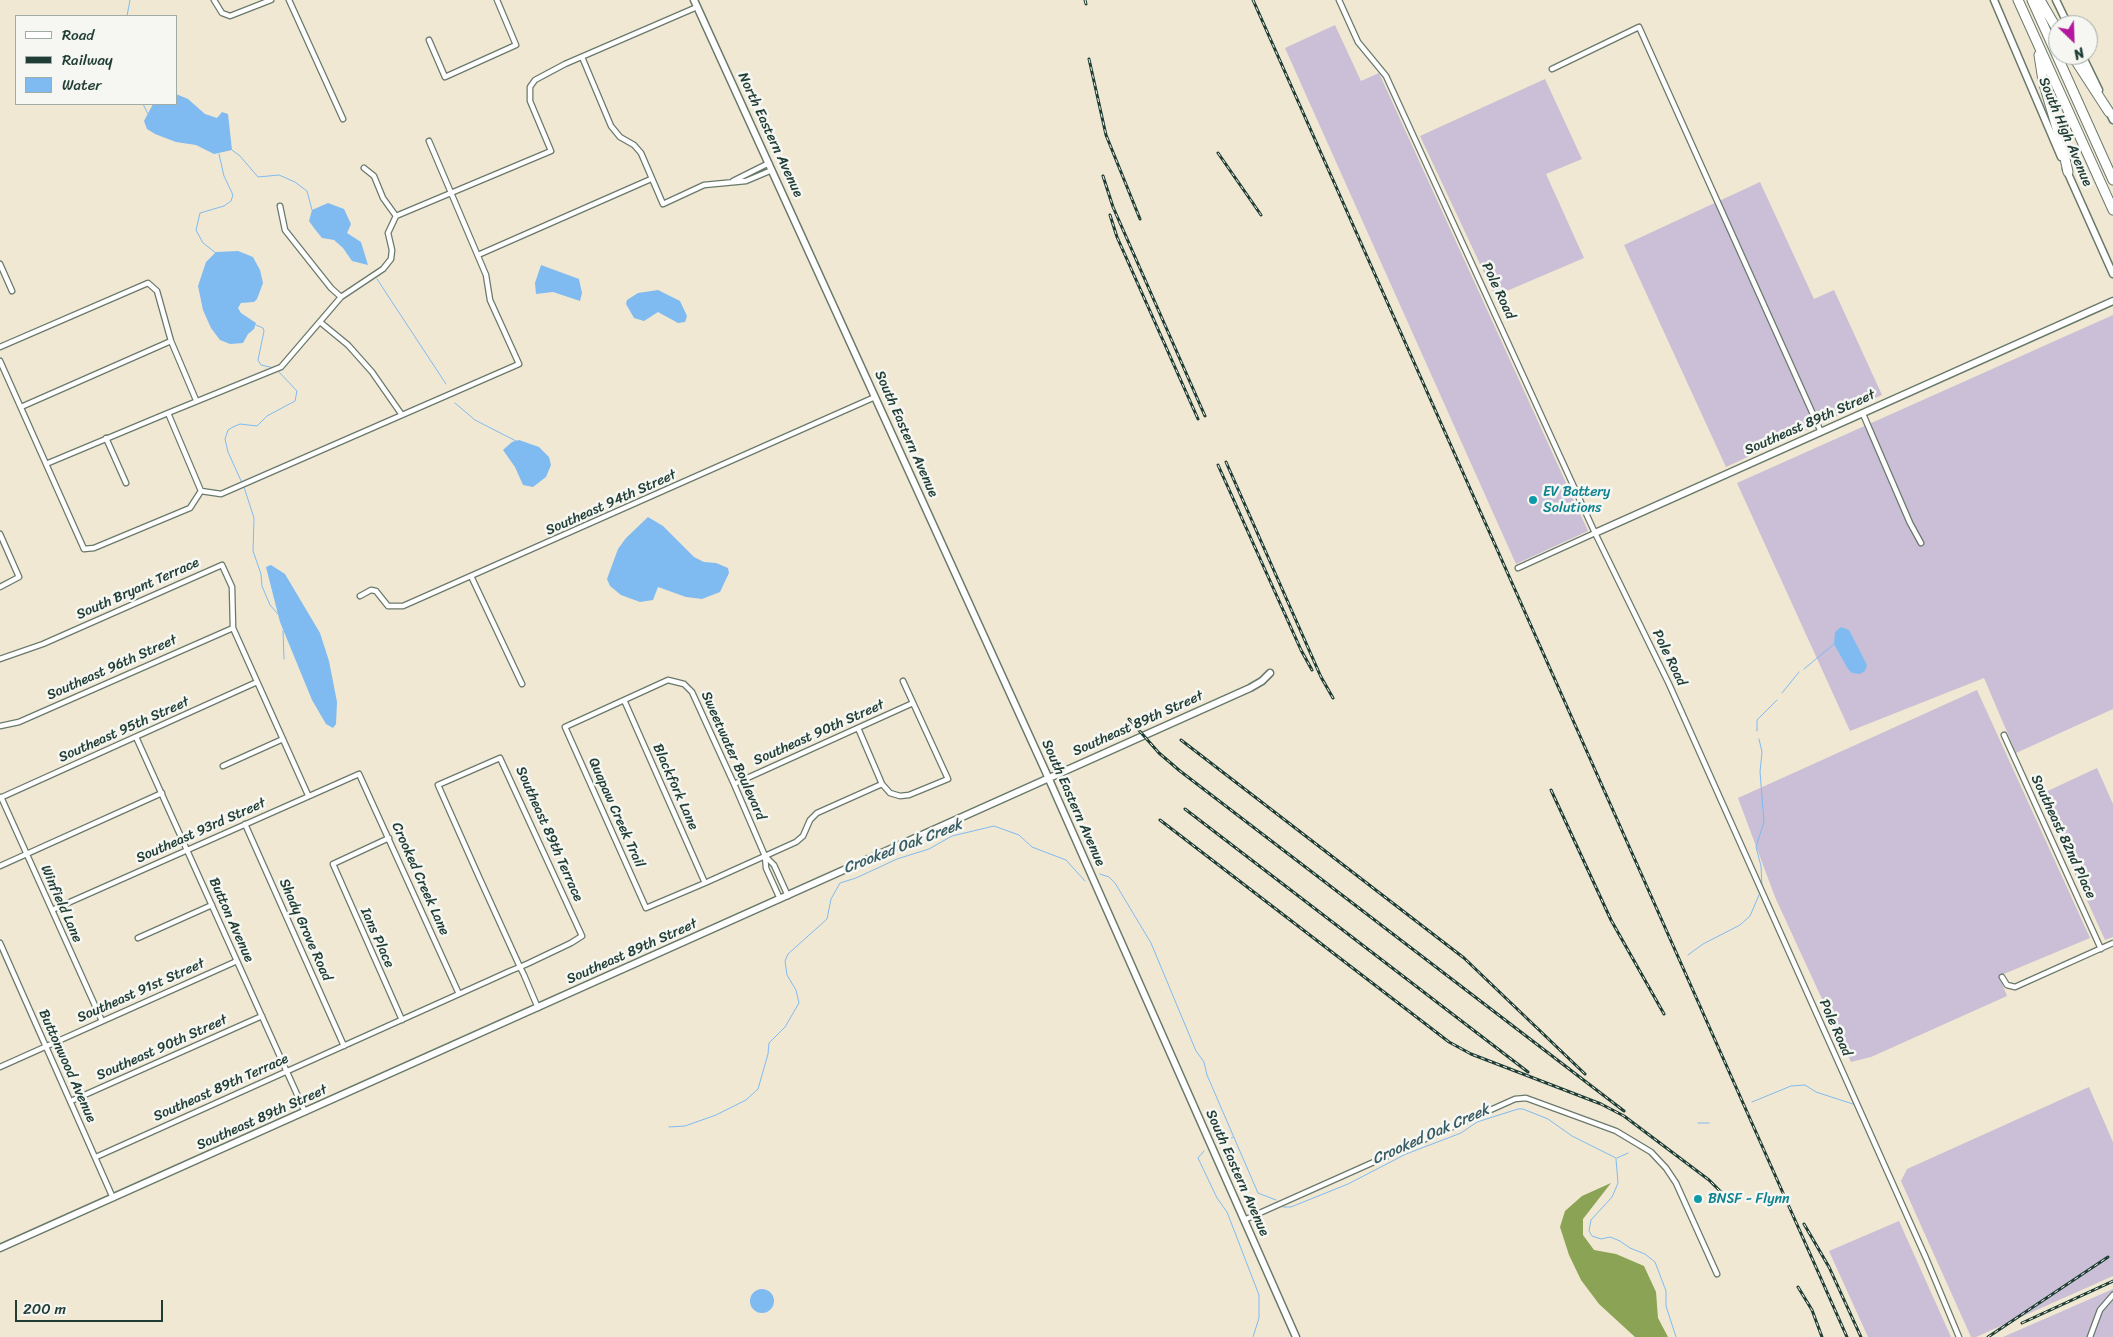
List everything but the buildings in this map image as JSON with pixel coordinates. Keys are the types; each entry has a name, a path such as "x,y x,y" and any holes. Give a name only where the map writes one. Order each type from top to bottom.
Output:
{"highway":[{"path":"2018,0 2113,210"},
{"path":"2032,0 2113,180"},
{"path":"2040,0 2049,15"},
{"path":"2038,42 2043,81 2068,172"},
{"path":"2078,65 2111,116"}],"street":[{"path":"214,0 222,13 230,16 271,0"},
{"path":"289,0 343,119"},
{"path":"429,40 445,77 516,45 496,0"},
{"name":"North Eastern Avenue","path":"694,0 823,281"},
{"name":"Pole Road","path":"1339,0 1358,42 1386,76 1595,533 1686,723 1926,1258 1959,1337"},
{"name":"South High Avenue","path":"1994,0 2113,273"},
{"path":"2056,0 2063,15"},
{"path":"46,464 281,366 341,297 383,268 391,259 392,250 388,233 396,216 551,151 530,102 530,87 542,74 697,7"},
{"path":"1552,69 1639,27 1821,432"},
{"path":"582,57 611,126 620,137 634,145 641,153 663,204 704,185 746,181 770,166"},
{"path":"2087,65 2111,116"},
{"path":"201,491 221,494 519,364 490,300 486,275 429,140"},
{"path":"364,168 374,176 382,198 396,216"},
{"path":"478,255 651,179"},
{"path":"280,206 285,230 331,288 341,297"},
{"path":"0,264 12,291"},
{"name":"South Eastern Avenue","path":"823,281 1048,778 1296,1337"},
{"path":"0,347 148,284 157,291 171,341 196,400"},
{"name":"Southeast 89th Street","path":"1518,568 2113,301"},
{"path":"320,322 348,345 372,372 402,415"},
{"path":"21,407 171,341"},
{"path":"0,361 80,544 86,550 190,508 201,491"},
{"name":"Southeast 94th Street","path":"360,596 372,590 376,591 388,606 403,606 875,397"},
{"path":"168,413 201,491"},
{"path":"1863,414 1910,523 1921,543"},
{"path":"106,438 126,483"},
{"path":"0,534 19,577 0,587"},
{"name":"South Bryant Terrace","path":"0,659 43,644 222,565 232,587 233,628 308,795"},
{"path":"471,576 522,684"},
{"name":"Southeast 96th Street","path":"0,726 19,722 233,628"},
{"name":"Southeast 89th Street","path":"0,1248 1250,688 1262,681 1270,673"},
{"name":"Sweetwater Boulevard","path":"624,700 668,680 679,681 692,692 765,856 766,868 780,899"},
{"path":"858,728 882,784 890,793 905,796 948,779 903,681"},
{"name":"Southeast 95th Street","path":"0,797 258,682"},
{"name":"Quapaw Creek Trail","path":"624,700 565,727 646,908 705,883"},
{"name":"Blackfork Lane","path":"624,700 705,883"},
{"name":"Southeast 90th Street","path":"734,784 913,703"},
{"name":"Southeast 82nd Place","path":"2004,735 2101,949"},
{"name":"Button Avenue","path":"136,736 305,1112"},
{"path":"223,766 283,738"},
{"name":"Southeast 89th Terrace","path":"96,1157 520,967 582,936 500,758 438,785 520,967 538,1008"},
{"name":"Southeast 93rd Street","path":"52,910 359,774"},
{"name":"Crooked Creek Lane","path":"359,774 459,994"},
{"path":"705,883 800,840 810,820 817,813 882,784"},
{"path":"0,866 162,793"},
{"name":"Winfield Lane","path":"0,797 102,1021"},
{"name":"Shady Grove Road","path":"245,824 344,1046"},
{"name":"Ians Place","path":"389,838 332,864 402,1020"},
{"name":"Sweetwater Boulevard","path":"765,856 774,865 788,896"},
{"path":"138,938 212,905"},
{"name":"Buttonwood Avenue","path":"0,943 113,1198"},
{"path":"2002,977 2007,985 2015,987 2113,944"},
{"name":"Southeast 91st Street","path":"0,1067 236,961"},
{"name":"Southeast 90th Street","path":"71,1101 262,1016"},
{"path":"1244,1220 1515,1099 1526,1098 1616,1132 1651,1152 1676,1183 1717,1274"},
{"path":"2090,1337 2100,1310 2113,1295"}],"shaded area":[{"path":"1335,25 1361,81 1379,73 1588,531 1516,564 1285,48"},
{"path":"1545,79 1582,159 1546,174 1584,258 1495,296 1420,136"},
{"path":"1760,182 1814,299 1834,290 1882,395 1726,467 1624,245"},
{"path":"2113,315 2113,709 2016,753 1984,678 1850,731 1737,483"},
{"path":"1977,690 2090,938 1999,976 2007,996 1871,1057 1851,1062 1775,897 1738,798"},
{"path":"2097,768 2113,804 2113,937 2105,940 2039,795"},
{"path":"2089,1087 2113,1142 2113,1276 1976,1337 1971,1337 1901,1181 1907,1169"},
{"path":"1899,1221 1951,1337 1868,1337 1829,1251"},
{"path":"2113,1289 2113,1337 2003,1337"}],"green space":[{"path":"1611,1183 1583,1219 1583,1235 1594,1250 1616,1254 1644,1266 1656,1292 1658,1318 1668,1337 1635,1337 1599,1304 1581,1280 1569,1255 1560,1227 1565,1211 1582,1196"}],"water":[{"path":"178,95 188,99 205,114 217,118 222,112 228,114 232,150 214,154 196,145 176,142 147,129 144,121 152,105 178,105"},
{"path":"328,203 344,209 351,224 347,233 361,242 368,265 352,261 343,248 334,240 322,238 309,221 312,210"},
{"path":"238,251 253,257 260,270 263,283 254,302 241,303 238,308 241,313 256,323 254,329 248,334 243,343 230,344 220,340 211,328 203,310 198,286 206,262 216,252"},
{"path":"541,265 579,279 582,293 580,301 553,292 536,294 535,283"},
{"path":"658,290 680,301 687,316 685,322 678,323 658,312 644,321 634,318 626,304 627,300 638,293"},
{"path":"519,440 539,447 549,457 551,465 546,477 533,487 523,485 515,467 503,450 512,442"},
{"path":"648,517 663,526 694,557 704,562 716,563 728,568 729,573 720,592 702,599 686,597 658,587 653,600 640,602 621,595 610,586 607,579 618,549 626,538"},
{"path":"271,565 285,574 320,633 329,661 337,702 336,724 333,728 326,724 312,700 280,622 266,567"},
{"path":"1841,627 1849,630 1867,665 1865,671 1860,674 1852,673 1848,669 1834,644 1835,632"},
{"path":"762,1289 771,1292 774,1301 771,1310 762,1313 753,1310 750,1301 753,1292"}],"waterway":[{"path":"127,15 130,0"},
{"path":"144,105 148,114"},
{"path":"232,150 240,156 258,177 279,175 295,182 307,191 312,210"},
{"path":"216,253 203,243 196,230 200,213 224,206 231,201 233,195 224,176 219,154"},
{"path":"377,279 446,384"},
{"path":"256,325 263,328 264,331 258,360 261,365 274,368"},
{"path":"242,483 228,452 225,439 228,430 233,427 240,424 257,426 267,416 295,401 297,391 277,370"},
{"path":"455,403 475,420 516,441"},
{"path":"244,487 254,518 253,551 261,574 262,586 270,605 278,614"},
{"path":"283,631 284,659"},
{"path":"1804,669 1834,644"},
{"path":"1782,693 1799,672"},
{"path":"1757,731 1757,720 1777,700"},
{"path":"1759,739 1762,752 1760,772 1764,822 1756,847 1761,866 1762,887"},
{"name":"Crooked Oak Creek","path":"669,1127 685,1126 716,1115 746,1100 758,1089 768,1054 769,1043 785,1027 799,1003 796,990 787,975 785,961 788,954 827,919 831,899 840,883 856,878 897,859 929,849 952,836 994,826 1019,835 1032,847 1066,860 1085,881"},
{"name":"Crooked Oak Creek","path":"1100,874 1109,877 1115,883 1151,943 1196,1051 1204,1062 1207,1075 1258,1193 1276,1200"},
{"path":"1688,955 1703,944 1740,925 1750,916 1759,895"},
{"path":"1752,1102 1791,1086 1805,1085 1816,1092 1856,1105"},
{"name":"Crooked Oak Creek","path":"1283,1207 1291,1207 1348,1184 1406,1154 1461,1133 1477,1122 1518,1109 1523,1109 1548,1119 1572,1136 1616,1158"},
{"path":"1698,1123 1709,1123"},
{"path":"1220,1145 1233,1137"},
{"path":"1204,1151 1198,1158 1217,1198 1227,1212 1259,1295 1259,1318 1253,1337"},
{"path":"1617,1158 1628,1153"},
{"name":"Crooked Oak Creek","path":"1616,1159 1618,1183 1612,1197 1591,1220 1589,1231 1592,1236 1601,1239 1610,1237 1620,1241 1630,1248 1645,1254 1655,1262 1666,1291 1666,1306 1676,1337"}],"railway":[{"path":"1085,0 1086,4"},
{"path":"1253,0 1847,1337"},
{"path":"1089,59 1106,135 1140,219"},
{"path":"1218,153 1261,215"},
{"path":"1103,176 1113,207 1205,416"},
{"path":"1110,215 1117,237 1198,419"},
{"path":"1226,462 1321,677 1333,698"},
{"path":"1218,465 1301,650 1312,670"},
{"path":"1129,719 1159,753 1180,771 1624,1111"},
{"path":"1181,740 1464,958 1585,1074"},
{"path":"1551,790 1611,920 1664,1014"},
{"path":"1185,809 1528,1072"},
{"path":"1160,820 1449,1042 1471,1054 1601,1104 1624,1116 1709,1180 1727,1198"},
{"path":"1804,1224 1829,1267 1861,1337"},
{"path":"1988,1337 2108,1257"},
{"path":"2022,1323 2113,1281"},
{"path":"1798,1287 1812,1310 1822,1337"}],"place":[{"name":"EV Battery Solutions","path":"1533,500"},
{"name":"BNSF - Flynn","path":"1698,1199"}]}
